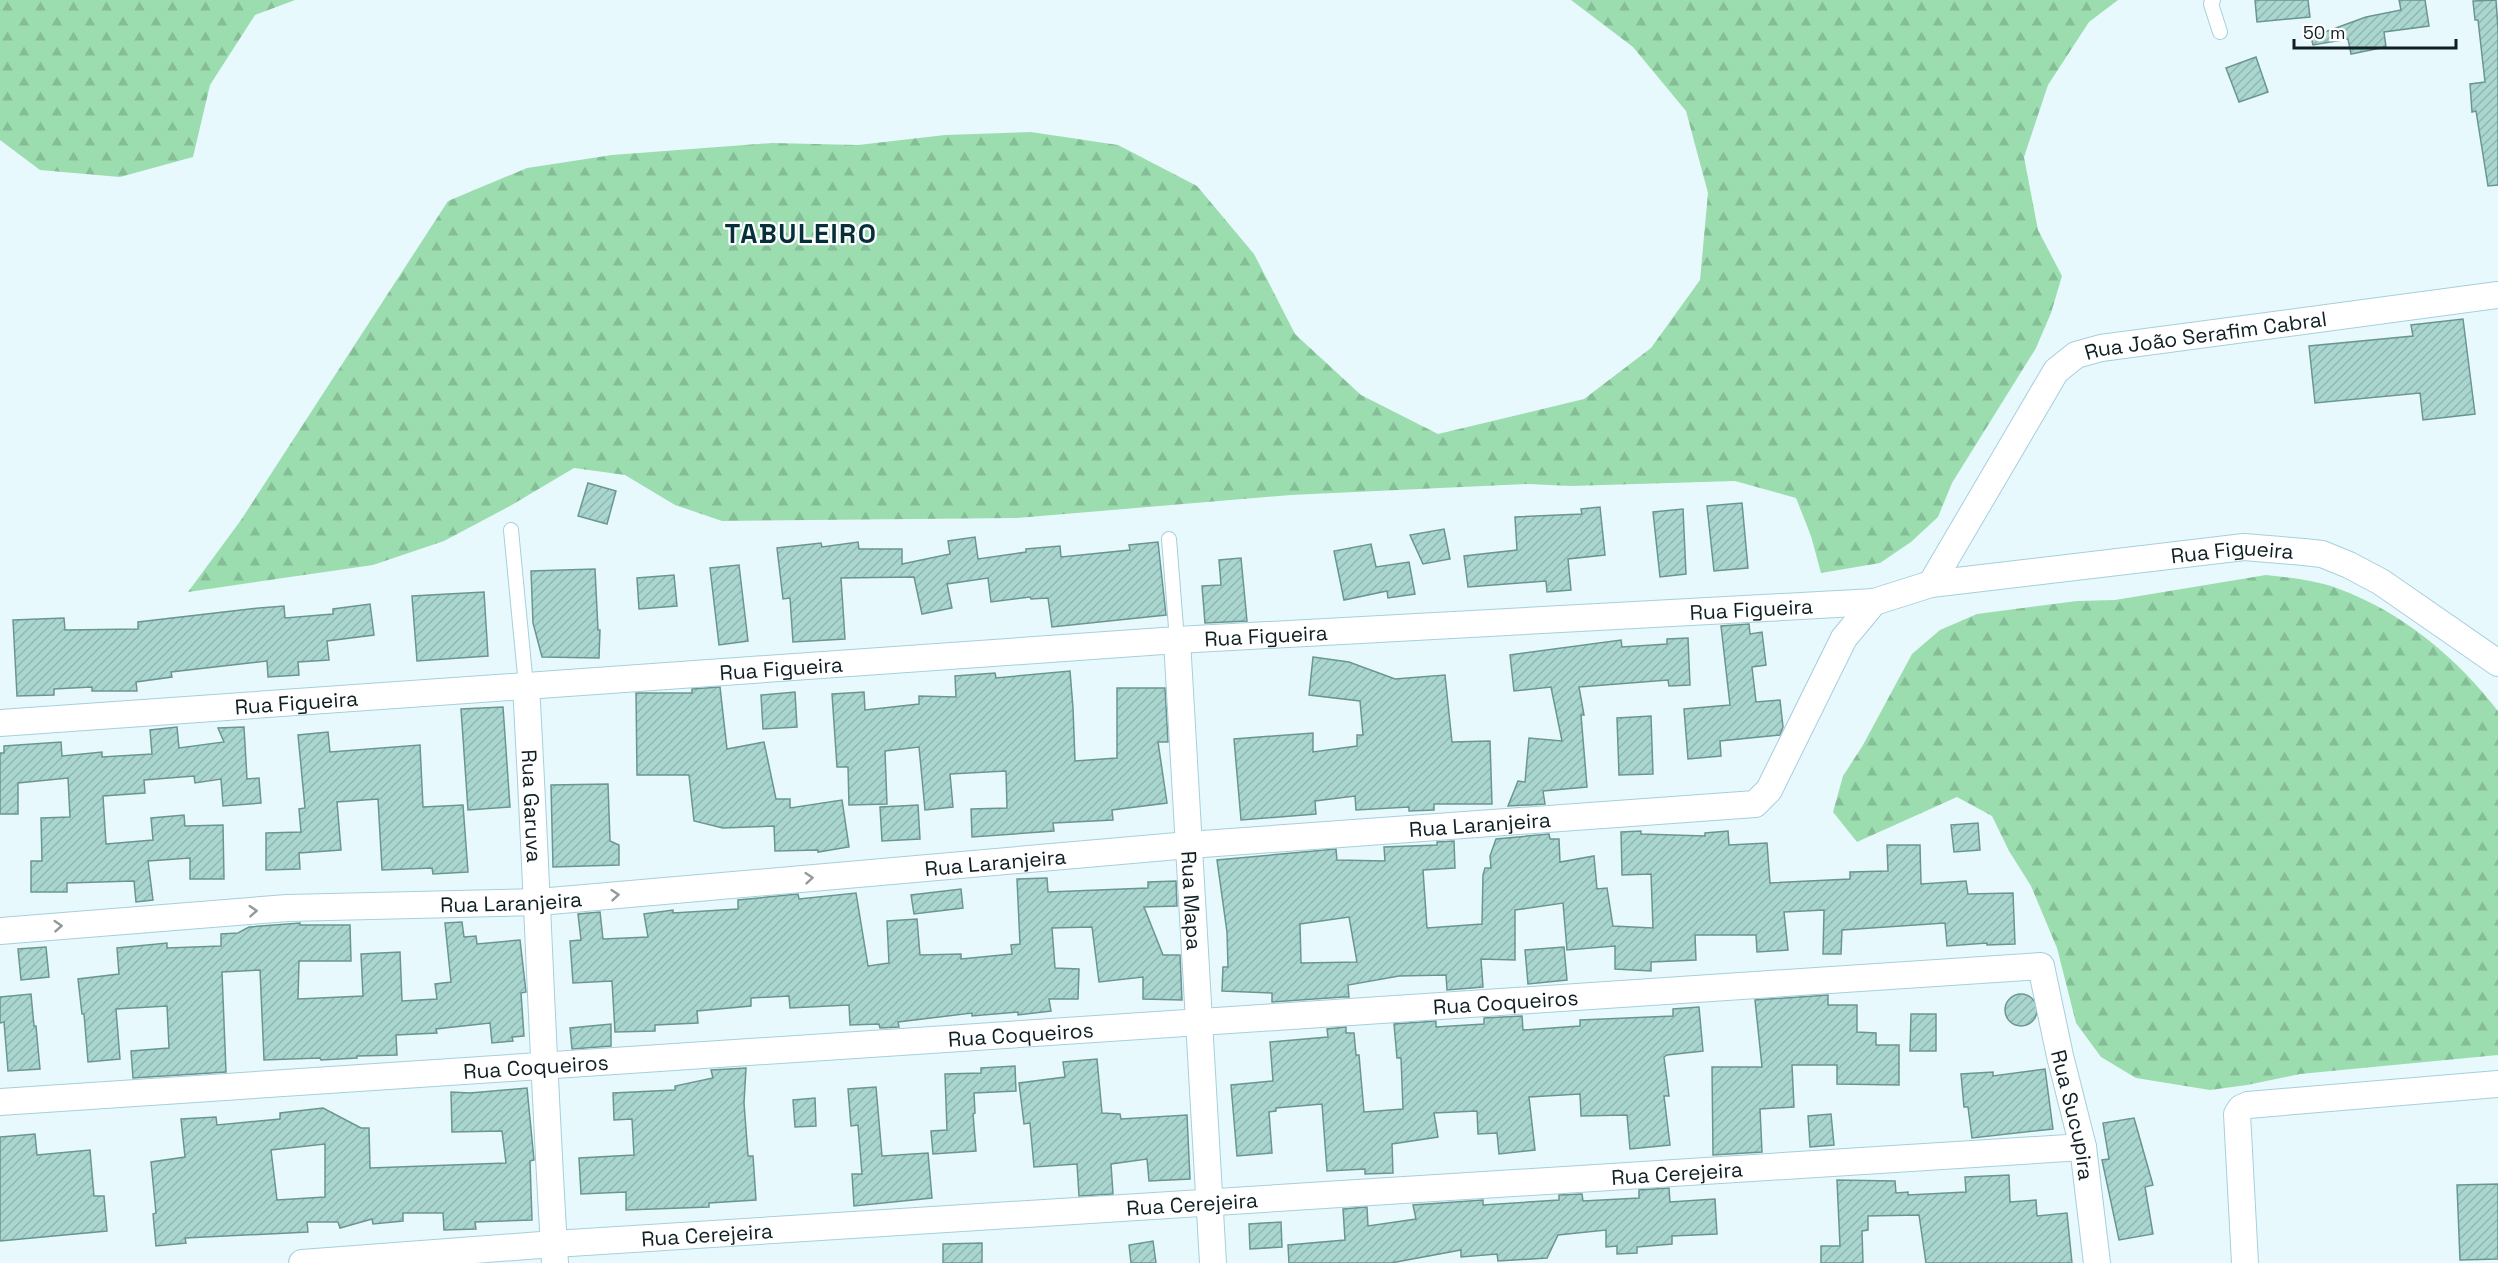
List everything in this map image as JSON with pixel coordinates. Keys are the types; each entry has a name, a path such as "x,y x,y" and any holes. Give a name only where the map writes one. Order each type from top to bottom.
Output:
{"street":[{"name":"Rua João Serafim Cabral","path":"1932,584 2056,371 2076,355 2100,348 2498,295"},
{"name":"Rua Figueira","path":"0,723 1177,640 1874,602 1932,584 2244,547 2313,553 2349,565 2381,582 2498,663"},
{"name":"Rua Laranjeira","path":"0,931 286,909 539,902 1189,845 1755,804 1769,790 1844,638 1874,602"},
{"name":"Rua Mapa","path":"1177,640 1214,1263"},
{"name":"Rua Garuva","path":"525,686 539,902 544,1065 554,1254"},
{"name":"Rua Coqueiros","path":"0,1101 2041,966"},
{"name":"Rua Sucupira","path":"2041,966 2060,1056 2083,1147 2097,1263"},
{"path":"2245,1263 2236,1114 2241,1108 2248,1105 2498,1084"},
{"name":"Rua Cerejeira","path":"302,1263 554,1254 1210,1202 2083,1147"}],"lane":[{"path":"2213,0 2211,4 2220,32"},
{"name":"Rua Garuva","path":"511,530 525,686"},
{"name":"Rua Mapa","path":"1169,539 1177,640"}],"green space":[{"path":"0,0 295,0 255,15 210,85 193,157 120,177 40,170 0,140"},
{"path":"1571,0 2118,0 2089,22 2048,85 2024,157 2038,230 2062,276 2051,313 2036,348 1952,483 1938,517 1911,542 1880,563 1821,573 1811,536 1796,498 1735,481 1571,486 1527,484 1291,495 1017,518 722,521 675,505 625,475 574,468 444,541 373,565 188,592 241,520 448,201 527,168 612,155 772,143 858,145 945,135 1031,132 1118,145 1197,186 1254,254 1295,334 1361,395 1438,434 1584,399 1651,348 1700,280 1708,193 1686,111 1633,47"},
{"path":"2266,575 2330,586 2385,610 2446,655 2482,691 2498,711 2498,1055 2300,1074 2210,1090 2136,1078 2101,1057 2076,1023 2057,948 2031,886 2009,851 1992,816 1957,797 1857,842 1833,812 1843,776 1863,745 1912,654 1940,630 1977,614 2077,601 2115,600"}],"building":[{"path":"2255,0 2308,0 2310,17 2257,22"},
{"path":"2399,0 2425,0 2429,26 2384,32 2386,47 2351,54 2348,39 2313,45 2311,37 2366,17 2401,10"},
{"path":"2496,0 2498,185 2488,186 2476,111 2472,112 2470,84 2485,82 2478,20 2475,20 2473,1"},
{"path":"2256,57 2268,92 2239,102 2226,68"},
{"path":"2463,319 2475,414 2423,420 2420,393 2315,403 2309,346 2413,336 2411,325"},
{"path":"588,483 616,491 607,524 578,516"},
{"path":"1742,503 1748,568 1714,571 1707,506"},
{"path":"1600,507 1605,555 1568,559 1571,590 1547,592 1546,581 1468,587 1464,556 1517,550 1515,517 1582,514 1581,509"},
{"path":"1683,509 1686,574 1660,577 1653,512"},
{"path":"1444,529 1450,559 1423,564 1410,535"},
{"path":"975,537 978,559 1026,552 1026,549 1060,546 1061,557 1130,550 1129,545 1158,542 1166,615 1052,627 1048,598 1031,599 1030,597 991,602 988,578 947,584 952,608 922,614 914,577 841,578 845,639 793,642 790,598 783,599 777,548 821,543 822,547 858,542 859,549 902,549 902,564 950,554 948,541"},
{"path":"1371,544 1376,567 1409,562 1415,594 1388,598 1387,591 1344,600 1334,551"},
{"path":"1241,558 1247,621 1205,623 1202,586 1221,585 1219,560"},
{"path":"739,565 748,641 719,645 710,568"},
{"path":"595,569 598,630 600,630 599,658 542,657 533,623 531,571"},
{"path":"674,575 677,606 639,609 637,578"},
{"path":"484,592 488,656 417,661 412,596"},
{"path":"370,604 374,635 327,641 329,660 298,662 299,675 268,677 267,661 171,672 172,677 136,682 137,691 92,691 92,687 54,689 54,695 17,696 13,620 64,618 65,630 138,629 138,622 259,608 284,606 285,618 333,614 333,609"},
{"path":"1749,624 1750,634 1762,632 1766,665 1752,667 1756,702 1780,700 1783,727 1780,735 1720,741 1721,756 1688,759 1684,709 1730,705 1721,626"},
{"path":"1688,638 1690,685 1669,686 1668,680 1579,687 1584,715 1581,715 1587,787 1543,791 1545,804 1508,806 1518,781 1525,782 1529,738 1562,741 1551,687 1514,691 1510,655 1621,640 1622,647 1667,644 1667,639"},
{"path":"1313,657 1349,662 1395,679 1445,675 1452,742 1490,741 1492,804 1434,804 1434,810 1409,811 1409,807 1356,810 1355,796 1315,801 1316,814 1241,820 1234,739 1313,733 1313,752 1357,746 1357,735 1363,735 1360,701 1309,695"},
{"path":"1070,671 1075,761 1117,758 1117,688 1165,688 1168,742 1158,742 1167,803 1112,810 1113,820 1053,823 1054,831 972,837 971,809 1007,808 1006,771 950,774 953,807 925,810 919,747 885,751 887,804 849,805 848,767 837,767 832,694 864,692 865,710 919,704 919,696 956,697 955,676 995,673 996,678"},
{"path":"720,687 727,749 764,742 776,799 790,799 790,808 842,800 849,847 818,852 818,850 775,851 774,826 723,828 694,821 689,775 637,775 636,693 692,693 692,689"},
{"path":"795,692 797,727 763,729 761,695"},
{"path":"503,707 510,807 468,810 461,709"},
{"path":"1651,716 1653,774 1619,775 1617,718"},
{"path":"177,727 179,748 224,742 218,728 244,727 247,779 259,778 261,803 223,806 221,779 195,783 194,776 144,780 145,793 103,796 106,844 153,840 151,818 184,815 185,826 223,825 224,879 190,879 190,858 148,861 153,900 136,902 134,881 67,883 67,892 31,892 31,861 42,861 41,818 70,817 68,778 18,783 18,814 0,814 0,753 4,753 4,746 61,742 62,756 102,752 102,757 152,754 150,730"},
{"path":"328,732 330,752 420,745 423,807 463,805 468,872 433,874 432,868 382,870 378,799 337,802 341,850 299,853 300,869 266,870 266,833 301,832 299,809 305,808 298,735"},
{"path":"608,784 610,841 619,845 619,865 553,867 551,785"},
{"path":"918,805 920,839 882,841 880,807"},
{"path":"1978,823 1980,850 1954,852 1951,825"},
{"path":"1641,831 1641,834 1705,836 1705,833 1728,831 1729,845 1767,843 1770,883 1850,879 1850,872 1888,871 1887,845 1920,845 1921,884 1966,881 1968,894 2013,893 2015,944 1987,945 1987,943 1947,946 1945,923 1842,930 1841,954 1823,954 1824,910 1784,912 1788,950 1757,952 1756,935 1695,935 1696,960 1651,962 1651,971 1615,969 1615,946 1567,950 1563,903 1515,910 1515,960 1481,959 1483,987 1447,990 1446,975 1399,976 1348,985 1349,997 1272,1002 1272,993 1222,991 1223,967 1228,967 1227,932 1217,860 1336,849 1337,860 1385,861 1384,847 1437,845 1437,842 1454,841 1455,868 1423,870 1427,928 1482,924 1483,875 1485,868 1491,868 1490,856 1496,839 1549,834 1550,839 1559,839 1560,862 1594,856 1597,889 1607,888 1613,926 1653,928 1651,874 1622,875 1621,832","holes":["1349,917 1357,962 1301,963 1300,924"]},
{"path":"1047,878 1048,892 1148,888 1148,882 1176,881 1177,906 1144,907 1163,955 1180,955 1182,1000 1143,999 1143,977 1099,982 1092,927 1052,928 1055,968 1079,969 1078,999 1049,999 1051,1011 1018,1015 1018,1012 972,1016 972,1013 898,1022 899,1027 880,1028 879,1024 850,1025 849,1005 790,1008 789,996 751,998 751,1006 697,1011 698,1023 655,1025 655,1031 615,1032 612,981 573,983 570,941 581,940 578,914 600,912 603,939 648,937 644,914 673,910 673,913 738,909 738,900 798,894 799,899 856,893 868,966 889,963 887,921 917,919 920,955 961,954 961,959 1012,954 1011,945 1020,944 1017,879"},
{"path":"961,889 963,908 914,914 911,895"},
{"path":"462,922 464,937 476,936 477,944 520,940 526,992 521,993 524,1036 512,1037 513,1041 492,1043 490,1023 436,1029 437,1033 396,1035 397,1055 321,1060 320,1058 264,1060 260,970 222,972 226,1072 133,1078 131,1051 169,1048 167,1006 116,1009 120,1059 88,1062 78,979 119,974 117,948 167,943 167,948 221,946 221,934 238,933 249,927 300,923 300,925 350,925 351,961 299,961 298,999 363,996 361,954 400,952 402,1001 437,999 435,984 451,982 445,923"},
{"path":"46,947 49,977 21,980 18,949"},
{"path":"1564,947 1567,980 1528,984 1525,950"},
{"path":"31,994 40,1069 8,1071 4,1022 0,1023 0,997"},
{"path":"2021,994 2032,999 2037,1010 2032,1021 2021,1026 2010,1021 2005,1010 2010,999"},
{"path":"1828,995 1828,1005 1857,1005 1857,1032 1876,1033 1876,1045 1899,1045 1899,1085 1837,1084 1837,1065 1792,1065 1794,1107 1760,1109 1762,1152 1713,1155 1712,1067 1762,1067 1755,1000"},
{"path":"1699,1007 1703,1051 1664,1057 1669,1096 1664,1096 1670,1145 1630,1149 1627,1115 1581,1116 1580,1094 1529,1097 1535,1150 1499,1154 1497,1133 1478,1134 1477,1111 1434,1113 1438,1137 1392,1144 1393,1173 1365,1174 1365,1169 1327,1171 1322,1104 1276,1108 1276,1111 1269,1112 1272,1153 1237,1156 1231,1085 1273,1081 1270,1042 1328,1037 1327,1029 1346,1027 1346,1033 1354,1033 1356,1055 1359,1055 1364,1112 1403,1109 1401,1058 1397,1058 1394,1024 1436,1021 1436,1027 1484,1024 1484,1018 1522,1016 1523,1030 1580,1026 1580,1020 1673,1016 1673,1009"},
{"path":"1911,1014 1936,1014 1936,1051 1910,1051"},
{"path":"611,1024 611,1046 572,1049 570,1028"},
{"path":"1097,1059 1102,1113 1120,1114 1121,1119 1187,1115 1190,1179 1149,1181 1147,1159 1111,1164 1113,1194 1079,1196 1077,1164 1034,1167 1030,1123 1024,1124 1019,1083 1065,1077 1063,1062"},
{"path":"1015,1066 1016,1091 974,1093 976,1151 933,1154 931,1131 947,1130 945,1074 981,1073 981,1068"},
{"path":"746,1068 744,1103 748,1156 753,1156 756,1200 709,1203 709,1207 626,1210 626,1192 581,1194 579,1158 634,1155 632,1119 614,1120 613,1093 675,1090 675,1086 713,1078 711,1070"},
{"path":"2045,1069 2053,1129 1972,1138 1968,1107 1964,1107 1961,1074 1993,1072 1993,1076"},
{"path":"876,1087 882,1156 928,1153 932,1198 854,1206 852,1174 862,1174 858,1125 851,1126 848,1089"},
{"path":"527,1088 534,1160 530,1161 532,1220 475,1222 476,1229 444,1230 443,1213 403,1213 403,1221 373,1224 372,1219 340,1228 338,1222 307,1222 308,1232 185,1238 186,1243 156,1246 153,1214 156,1213 151,1162 185,1157 181,1119 216,1117 217,1125 280,1119 280,1113 323,1108 361,1128 369,1128 370,1168 506,1163 502,1131 452,1132 451,1092 470,1093","holes":["325,1144 325,1197 277,1200 271,1150"]},
{"path":"815,1098 816,1126 795,1127 793,1100"},
{"path":"1831,1114 1834,1145 1810,1147 1808,1116"},
{"path":"2134,1118 2153,1185 2145,1187 2153,1234 2119,1240 2102,1160 2109,1159 2103,1123"},
{"path":"35,1134 37,1155 90,1150 94,1196 104,1196 107,1231 0,1241 0,1137"},
{"path":"2009,1175 2010,1202 2036,1200 2037,1216 2067,1213 2072,1263 1926,1263 1919,1215 1868,1216 1868,1230 1862,1231 1863,1263 1821,1263 1821,1246 1840,1246 1837,1180 1895,1181 1896,1193 1908,1192 1908,1195 1966,1192 1965,1177"},
{"path":"2498,1184 2498,1259 2460,1260 2457,1185"},
{"path":"1669,1188 1670,1202 1715,1199 1717,1234 1672,1236 1672,1244 1637,1247 1637,1253 1617,1254 1617,1246 1606,1247 1606,1230 1558,1235 1547,1258 1498,1261 1497,1254 1461,1257 1461,1250 1391,1263 1289,1263 1288,1245 1345,1240 1343,1209 1367,1207 1368,1226 1416,1219 1413,1205 1483,1200 1483,1205 1559,1200 1559,1195 1582,1194 1583,1201 1639,1198 1639,1190"},
{"path":"1281,1222 1282,1247 1250,1249 1249,1224"},
{"path":"1153,1241 1156,1263 1131,1263 1129,1245"},
{"path":"982,1243 982,1263 943,1263 943,1244"}],"district":[{"name":"TABULEIRO","path":"801,233"}]}
